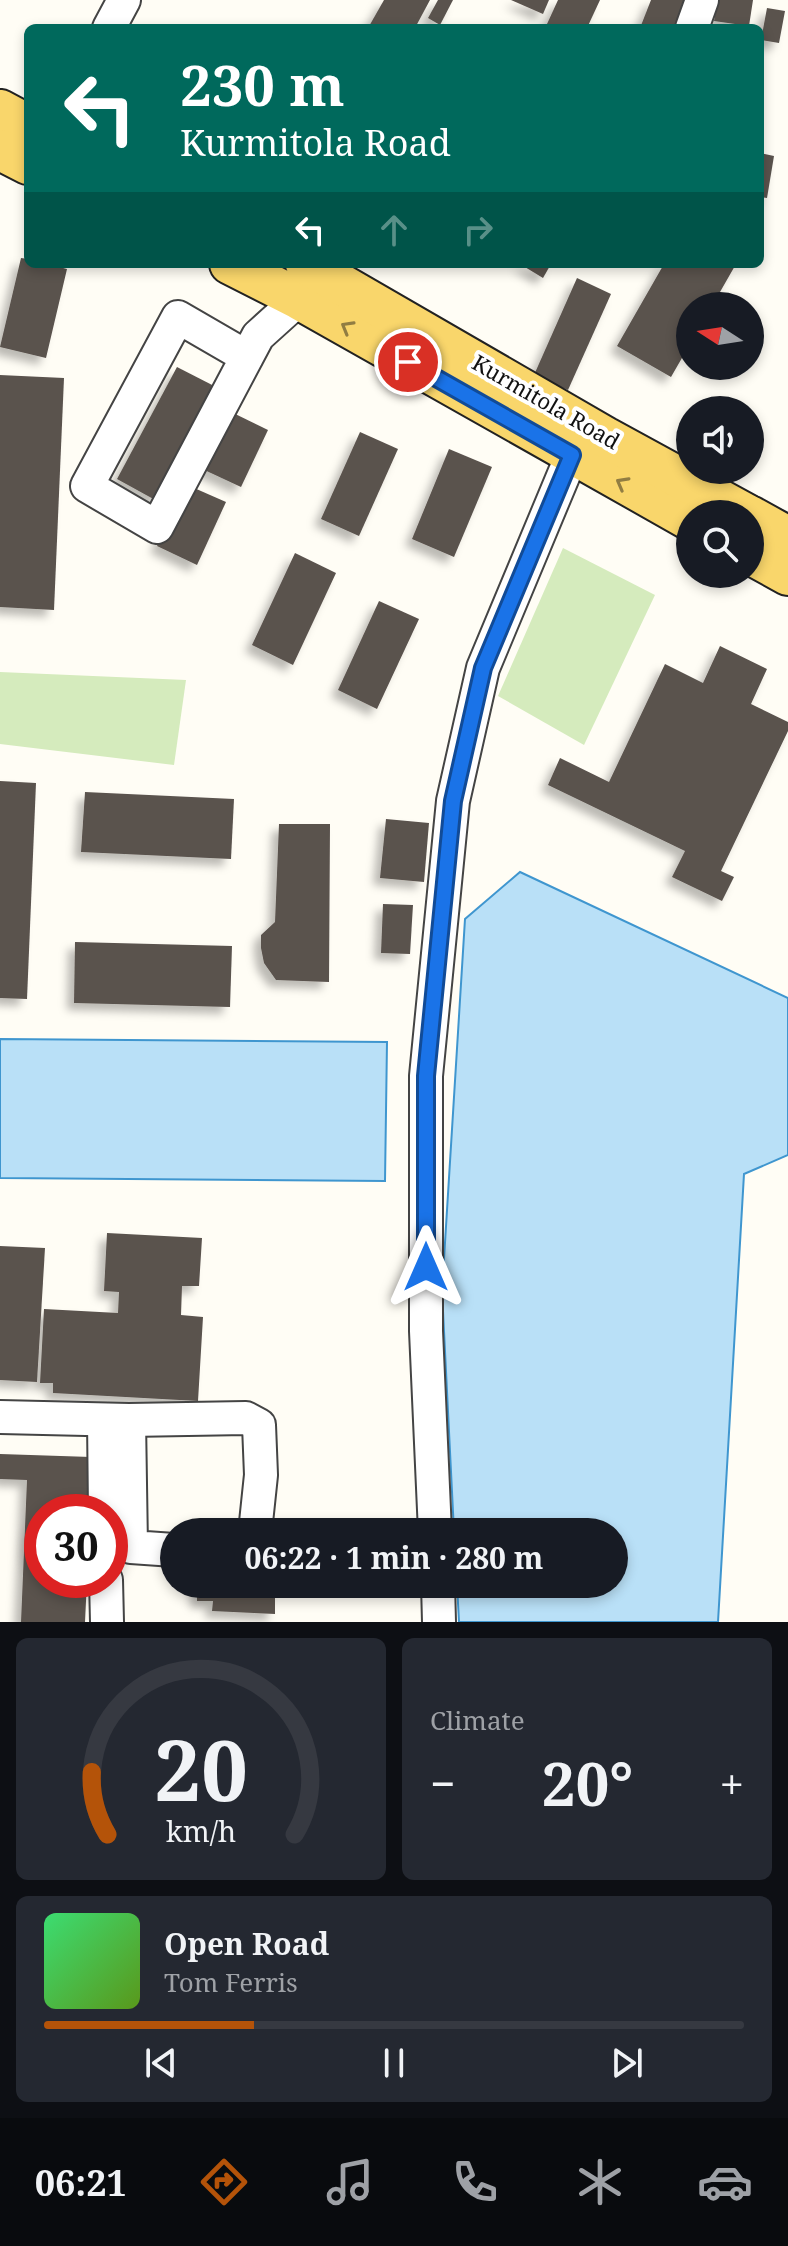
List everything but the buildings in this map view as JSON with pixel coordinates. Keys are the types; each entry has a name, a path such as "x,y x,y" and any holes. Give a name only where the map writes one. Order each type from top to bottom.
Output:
{"main road":[{"path":"0,110 24,123"},
{"path":"0,150 24,162"},
{"name":"Kurmitola Road","path":"246,268 303,282 720,500"},
{"name":"Kurmitola Road","path":"303,282 572,455 676,512"},
{"name":"Kurmitola Road","path":"764,524 788,537"},
{"path":"764,562 788,575"}],"street":[{"path":"111,24 124,0"},
{"path":"693,24 702,0"},
{"path":"247,357 178,317 87,486 157,527 247,357 258,336 303,282"},
{"path":"434,1518 426,1331 426,1076 453,801 483,668 572,455"},
{"path":"0,1417 116,1420 246,1418 259,1425 261,1475 256,1518"},
{"path":"107,1494 116,1420"},
{"path":"116,1420 131,1547 160,1549"},
{"path":"106,1598 107,1622"},
{"path":"438,1598 439,1622"}],"green space":[{"path":"563,548 655,595 584,745 498,696"},
{"path":"0,672 186,680 174,765 0,744"}],"water":[{"path":"520,872 788,998 788,1155 744,1174 718,1622 459,1622 458,1598 628,1598 628,1518 453,1518 442,1291 465,919"},
{"path":"0,1039 387,1042 385,1181 0,1178"}],"route":[{"path":"408,362 572,455 483,668 453,801 426,1076 426,1267"}]}
